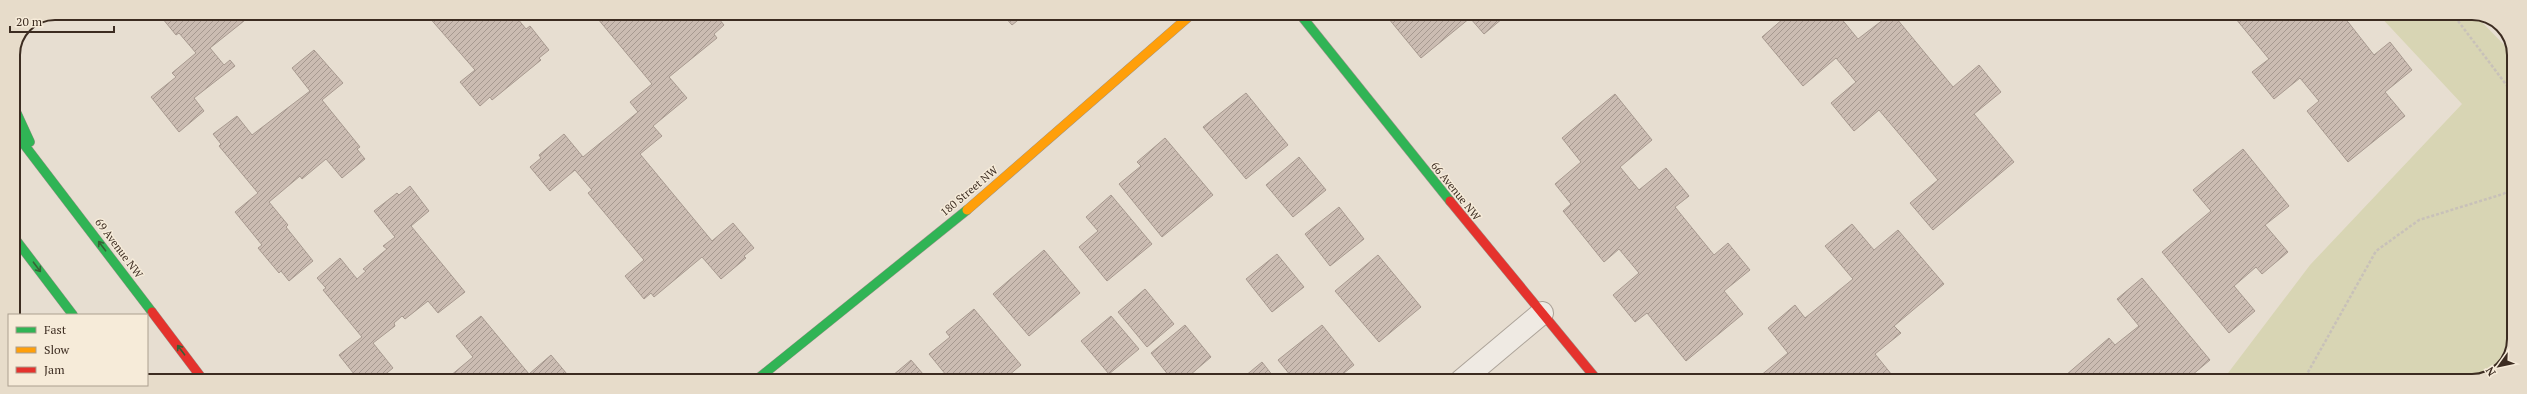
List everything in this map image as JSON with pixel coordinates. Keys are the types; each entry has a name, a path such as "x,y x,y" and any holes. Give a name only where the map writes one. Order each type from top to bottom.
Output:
{"street":[{"name":"180 Street NW","path":"764,374 985,195 1185,20"},
{"name":"66 Avenue NW","path":"1305,20 1592,374"},
{"path":"20,121 38,161"},
{"name":"69 Avenue NW","path":"20,139 199,374"},
{"path":"20,245 72,314"},
{"path":"1469,374 1542,313"}],"path":[{"path":"2457,20 2507,86"},
{"path":"2307,374 2376,251 2419,220 2507,192"}],"shaded area":[{"path":"2384,20 2481,21 2505,46 2507,53 2507,343 2500,360 2485,371 2472,374 2227,374 2310,265 2462,104"}],"building":[{"path":"164,20 245,20 210,48 224,65 230,60 235,66 194,98 204,111 179,132 151,97 176,77 172,73 196,53 179,33 176,35"},
{"path":"431,20 519,20 526,29 530,26 549,50 539,58 541,60 492,100 490,97 480,106 460,82 475,70"},
{"path":"599,20 720,20 724,25 714,34 717,38 669,77 687,98 653,126 662,136 640,154 712,241 733,223 754,248 744,256 746,258 721,279 702,257 654,297 651,293 644,299 625,276 644,260 588,193 592,190 575,170 550,191 530,167 541,158 539,155 564,134 583,157 638,112 630,102 652,84"},
{"path":"1008,20 1018,20 1012,25"},
{"path":"1390,20 1468,20 1421,58"},
{"path":"1472,20 1501,20 1484,34"},
{"path":"1782,20 1842,20 1858,39 1883,20 1898,20 1953,87 1979,65 2001,92 1974,114 2014,162 1933,230 1910,203 1938,180 1879,110 1854,131 1831,103 1856,82 1836,58 1803,86 1762,37"},
{"path":"2237,20 2346,20 2374,55 2390,42 2412,70 2385,92 2405,116 2348,162 2307,111 2319,101 2300,78 2274,99 2252,72 2269,59"},
{"path":"314,50 343,83 322,100 360,147 357,149 365,159 342,178 326,159 302,179 300,176 269,202 288,225 286,227 313,261 289,281 281,271 279,273 258,248 262,245 235,212 258,193 219,146 221,144 213,134 237,116 252,135 310,91 292,68"},
{"path":"1246,93 1288,145 1246,179 1203,127"},
{"path":"1615,94 1652,140 1620,167 1639,190 1666,168 1689,196 1675,207 1714,255 1728,243 1750,270 1724,291 1743,314 1686,361 1647,313 1635,322 1613,295 1639,273 1619,249 1604,262 1563,211 1571,204 1555,184 1581,162 1562,138"},
{"path":"1165,138 1213,195 1162,237 1119,184 1141,166 1137,162"},
{"path":"2243,149 2289,206 2265,225 2288,252 2262,274 2256,267 2234,286 2255,311 2229,333 2162,252 2211,211 2193,190"},
{"path":"1299,157 1326,190 1293,217 1266,185"},
{"path":"410,186 429,211 411,226 465,292 438,313 428,301 405,319 402,316 394,323 395,326 373,343 393,368 386,374 354,374 339,355 362,337 323,290 326,288 317,278 340,258 357,279 366,271 363,269 387,249 383,246 395,237 374,211 397,193 399,195"},
{"path":"1111,195 1152,244 1107,281 1079,247 1098,231 1086,217"},
{"path":"1339,207 1364,239 1330,266 1305,234"},
{"path":"1852,224 1874,250 1898,230 1944,284 1894,326 1901,333 1875,354 1891,374 1762,374 1788,353 1768,328 1795,305 1805,318 1853,279 1825,246"},
{"path":"1044,250 1080,293 1029,336 993,294"},
{"path":"1277,254 1304,287 1272,312 1246,279"},
{"path":"1378,255 1421,307 1379,342 1335,291"},
{"path":"2142,278 2210,360 2193,374 2067,374 2109,338 2115,345 2139,326 2117,299"},
{"path":"1145,289 1174,324 1147,347 1118,312"},
{"path":"974,309 1021,365 1010,374 945,374 929,354 950,337 946,332"},
{"path":"481,316 529,374 452,374 473,357 456,336"},
{"path":"1111,316 1139,349 1109,374 1081,341"},
{"path":"1185,325 1211,357 1191,374 1168,374 1151,353"},
{"path":"1322,325 1354,365 1343,374 1289,374 1278,360"},
{"path":"551,355 567,374 529,374"},
{"path":"911,360 923,374 894,374"},
{"path":"1262,362 1271,374 1247,374"}],"traffic: fast":[{"path":"1305,20 1450,201"},
{"path":"20,120 30,142"},
{"path":"20,139 152,312"},
{"path":"764,374 967,210"},
{"path":"20,245 72,314"}],"traffic: slow":[{"path":"967,210 1185,20"}],"traffic: jam":[{"path":"1450,201 1592,374"},
{"path":"152,312 199,374"}]}
